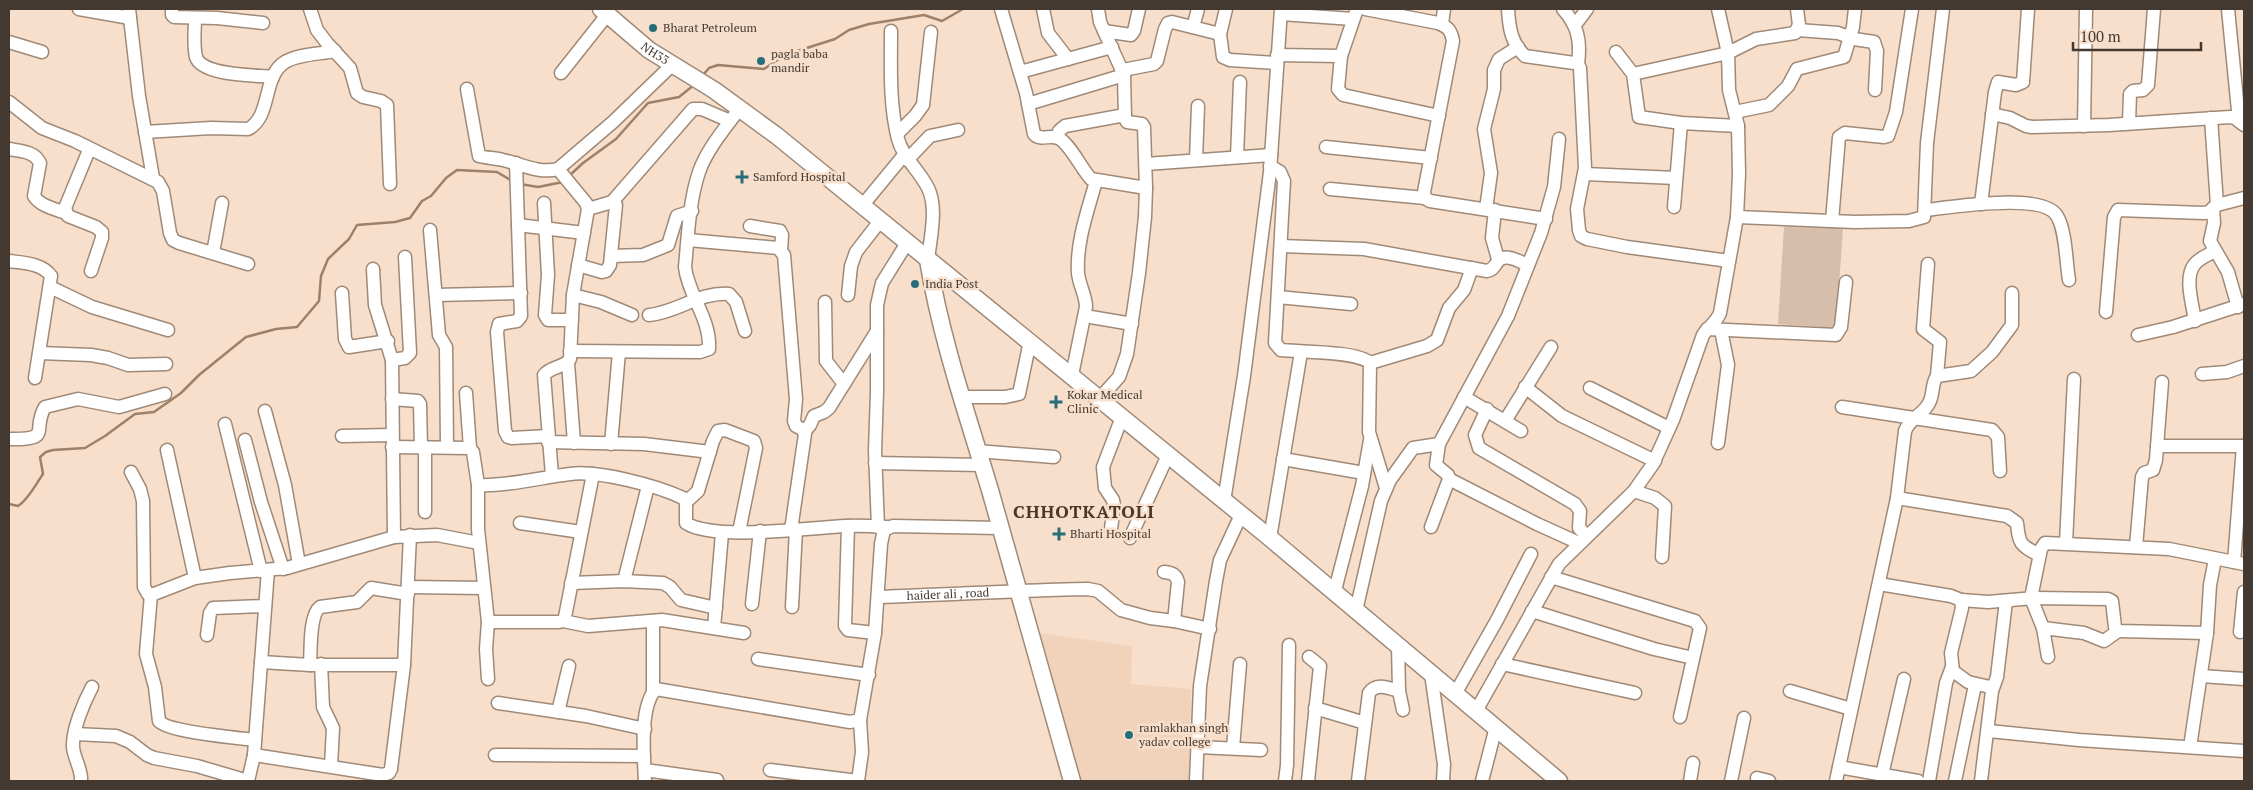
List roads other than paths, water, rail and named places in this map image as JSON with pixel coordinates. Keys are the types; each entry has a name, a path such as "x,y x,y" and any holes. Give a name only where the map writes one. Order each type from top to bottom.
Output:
{"main road":[{"name":"NH33","path":"604,12 637,41 740,108 1030,341 1270,538 1334,594 1398,645 1560,781"},
{"path":"928,260 935,300 961,397 1072,781"}],"street":[{"path":"80,9 130,14 145,132 153,178"},
{"path":"172,9 174,17 263,23"},
{"path":"310,9 317,30 350,68 356,89 360,95 384,103 387,106 390,184"},
{"path":"1001,9 1020,72 1031,123 1036,137 1058,137"},
{"path":"1043,9 1048,33 1068,59"},
{"path":"1098,9 1104,31 1124,73 1125,115 1127,122 1142,124 1144,127 1146,164 1146,188 1139,273 1132,324 1123,369 1119,377 1100,398"},
{"path":"1104,31 1131,34 1134,31 1139,9"},
{"path":"1193,27 1198,9"},
{"path":"1226,9 1220,34 1222,53 1226,59 1340,56"},
{"path":"1365,9 1442,24 1452,32 1453,41 1424,192 1425,198"},
{"path":"1442,24 1444,9"},
{"path":"1508,9 1510,32 1525,56 1578,64"},
{"path":"1562,9 1575,24 1580,42 1578,64 1581,77 1585,174 1577,210 1581,236 1587,239 1627,247 1729,261"},
{"path":"1575,24 1587,9"},
{"path":"1476,711 1551,577 1567,554 1634,491 1654,461 1670,428 1693,360 1707,329 1717,321 1720,313 1736,217 1739,174 1738,126 1728,84 1728,53 1718,9"},
{"path":"1798,9 1798,30"},
{"path":"1735,112 1769,105 1788,86 1797,69 1844,57 1856,9"},
{"path":"1832,221 1839,137 1845,133 1884,138 1890,133 1896,112 1912,9"},
{"path":"1736,217 1832,221 1909,220 1924,217 1926,210 1927,143 1943,9"},
{"path":"1981,204 1992,114 1998,82 2020,85 2023,82 2028,9"},
{"path":"2084,126 2086,9"},
{"path":"2129,123 2130,94 2144,90 2148,85 2154,9"},
{"path":"2228,9 2242,123"},
{"path":"1224,501 1244,376 1271,160 1281,11 1355,14 1340,56 1338,89 1343,95 1439,116"},
{"path":"561,73 604,12"},
{"path":"195,18 195,50 198,62 202,66 215,71 274,77"},
{"path":"1028,104 1154,64 1157,60 1168,23 1220,34"},
{"path":"1633,74 1728,53 1749,42 1789,35 1798,30 1838,32 1849,37 1874,42 1876,45 1875,90"},
{"path":"891,31 891,92 897,134 906,157 927,186 932,200 928,260"},
{"path":"897,134 916,116 923,105 930,32"},
{"path":"9,42 42,52"},
{"path":"1020,72 1112,47"},
{"path":"1498,259 1492,238 1491,173 1484,129 1494,89 1494,70 1499,59 1518,47"},
{"path":"145,132 211,128 248,129 260,116 274,77 283,63 291,59 335,51"},
{"path":"1616,52 1633,74 1639,117 1681,123 1738,126"},
{"path":"562,176 613,122 672,65"},
{"path":"1237,157 1240,82"},
{"path":"467,89 479,156 516,163 562,176 586,203 588,209 573,295 569,357 574,443"},
{"path":"9,102 42,128 75,141 89,150 153,178 158,182 163,191 170,233 173,240 248,264"},
{"path":"1196,160 1198,106"},
{"path":"552,476 544,374 548,370 569,357 619,352 706,351 709,349 704,318 686,278 685,267 688,240 699,170 740,108"},
{"path":"588,209 612,202 693,109 702,109 730,121"},
{"path":"1992,114 2010,118 2026,126 2084,126 2230,117 2242,123"},
{"path":"1125,115 1065,126 1059,131 1058,137 1084,172 1096,181 1146,188"},
{"path":"2138,334 2195,321 2241,305 2228,272 2210,241 2215,206 2211,118"},
{"path":"1674,207 1681,123"},
{"path":"862,206 906,157 930,136 958,130"},
{"path":"1559,139 1554,187 1546,219 1508,316 1439,444 1436,465 1448,475 1449,479 1537,524 1583,539"},
{"path":"1326,147 1431,158"},
{"path":"9,149 28,153 38,159 40,170 34,196 36,199 46,206 66,212 72,218 96,227 102,232 102,238 91,271"},
{"path":"66,212 67,204 89,150"},
{"path":"1146,164 1237,157 1271,160 1284,181 1275,343 1281,350 1355,357 1367,360 1370,363"},
{"path":"516,163 521,294 520,320 501,323 497,329 505,431 508,437 548,439 574,443 644,444 710,452"},
{"path":"1585,174 1676,178"},
{"path":"1072,375 1085,316 1086,299 1079,278 1078,267 1081,236 1096,181"},
{"path":"1330,189 1425,198 1430,201 1546,219"},
{"path":"2106,312 2114,217 2118,210 2204,213 2215,206 2244,198"},
{"path":"578,265 606,271 610,265 616,212 616,205 612,202"},
{"path":"213,253 222,203"},
{"path":"544,203 548,275 546,318 552,320 572,320"},
{"path":"1926,210 1981,204 2034,204 2052,209 2060,222 2069,280"},
{"path":"611,256 643,254 668,245 677,216 692,211"},
{"path":"848,295 851,266 856,252 880,221"},
{"path":"518,225 584,233"},
{"path":"750,226 780,231 782,235 781,250 785,260 796,399 794,421 796,426 804,432"},
{"path":"430,230 439,336 446,347 447,447"},
{"path":"688,240 778,248 781,250"},
{"path":"770,770 858,781 862,752 860,720 869,675 878,598 883,527 875,463 877,305 882,284 908,243"},
{"path":"1281,246 1359,248 1490,271 1498,259 1508,257 1528,265"},
{"path":"2195,321 2190,285 2192,270 2200,260 2215,251"},
{"path":"392,360 405,358 410,353 405,257"},
{"path":"9,261 33,264 43,268 51,276 35,378"},
{"path":"1836,781 1897,498 1905,431 1913,419 1928,405 1937,376 1940,342 1923,329 1928,264"},
{"path":"1370,363 1427,346 1437,340 1449,308 1464,290 1472,268"},
{"path":"373,269 375,304 388,341 392,360 394,537"},
{"path":"1707,329 1836,334 1840,327 1846,282"},
{"path":"50,287 92,307 168,330"},
{"path":"342,293 345,339 348,347 388,341"},
{"path":"1937,376 1972,371 1992,352 2012,325 2012,293"},
{"path":"436,295 521,294"},
{"path":"649,315 669,312 696,298 725,294 733,297 746,331"},
{"path":"573,295 602,302 632,315"},
{"path":"1278,297 1351,304"},
{"path":"825,302 826,361 844,384"},
{"path":"1085,316 1132,324"},
{"path":"1718,443 1728,365 1722,330"},
{"path":"792,607 793,529 804,451 804,432 814,416 829,408 877,331"},
{"path":"961,397 1005,397 1019,394 1030,341"},
{"path":"1505,421 1551,347"},
{"path":"611,444 619,352"},
{"path":"1270,538 1301,352"},
{"path":"40,353 91,355 108,358 128,365 166,364"},
{"path":"1370,363 1368,421 1370,438 1386,488"},
{"path":"2202,374 2227,372 2244,366"},
{"path":"2066,543 2074,378"},
{"path":"2136,547 2142,476 2144,473 2154,470 2155,466 2162,382"},
{"path":"1525,387 1562,416 1654,461"},
{"path":"1590,388 1670,428"},
{"path":"466,393 470,448 473,452 478,485 479,543 488,622 486,649 488,678"},
{"path":"9,439 26,439 35,436 40,431 42,412 45,407 51,405 78,400 119,407 165,394"},
{"path":"1464,397 1521,431"},
{"path":"392,399 418,401 420,404 425,512"},
{"path":"1842,407 1992,430 1998,437 2000,471"},
{"path":"1487,409 1475,435 1479,448 1575,504 1580,511 1579,528 1583,539"},
{"path":"265,411 285,485 299,564"},
{"path":"1110,528 1114,505 1105,488 1103,467 1122,417"},
{"path":"75,734 116,736 130,742 154,758 197,766 248,781 254,755 265,606 265,571 225,424"},
{"path":"739,532 756,444 749,439 721,429 715,435 698,491 686,502 686,523 694,528 722,533 848,526 1000,528"},
{"path":"342,436 392,441 423,447 470,448"},
{"path":"1334,594 1364,473 1370,438"},
{"path":"245,440 261,502 282,569"},
{"path":"1356,611 1381,501 1386,488 1413,448 1439,444"},
{"path":"2048,657 2043,628 2030,598 2039,555 2045,543 2170,549 2239,563 2243,446 2157,446"},
{"path":"167,450 195,578"},
{"path":"1130,538 1168,455"},
{"path":"875,463 1054,457"},
{"path":"1283,459 1364,473"},
{"path":"131,472 142,493 144,587 148,594 151,594"},
{"path":"478,485 573,473 593,474 676,494 686,502"},
{"path":"563,621 593,474"},
{"path":"1431,527 1449,479"},
{"path":"624,581 648,486"},
{"path":"1634,491 1655,498 1665,506 1662,557"},
{"path":"1897,498 2007,516 2017,523 2018,536 2024,546 2039,555"},
{"path":"1196,781 1200,686 1220,560 1241,515"},
{"path":"520,522 581,532"},
{"path":"848,526 845,626 848,630 874,633"},
{"path":"752,604 760,531"},
{"path":"714,628 722,533"},
{"path":"254,755 382,775 389,774 404,664 410,535"},
{"path":"151,594 195,578 282,569 394,537 437,535 479,543"},
{"path":"1455,694 1497,620 1531,554"},
{"path":"2190,747 2207,633 2210,585 2214,559"},
{"path":"1164,572 1177,576 1174,621"},
{"path":"1551,577 1695,621 1700,628 1680,717"},
{"path":"571,583 624,581 663,583 670,587 681,600 716,608"},
{"path":"1879,584 1951,596 1960,600 2006,601 2030,598 2108,600 2112,601 2115,627 2118,631"},
{"path":"331,766 333,728 322,707 316,664 313,619 316,610 320,607 357,602 371,588 408,590 484,588"},
{"name":"haider ali , road","path":"878,598 1018,590 1088,589 1098,591 1122,610 1150,618 1210,629"},
{"path":"2240,632 2244,592"},
{"path":"151,594 146,654 155,687 159,721 166,726 255,740"},
{"path":"1960,600 1962,608 1951,653 1952,667 1956,675 1961,679 1975,685 1990,688 1992,691"},
{"path":"1981,781 2006,601"},
{"path":"207,634 210,613 213,608 265,606"},
{"path":"1532,611 1654,649 1694,658"},
{"path":"488,622 563,621 588,626 653,621 744,633"},
{"path":"653,621 653,692 646,710 645,776 717,780"},
{"path":"2043,628 2084,634 2104,641 2118,631 2207,633"},
{"path":"1285,781 1289,702 1289,645"},
{"path":"1398,645 1399,691 1403,710"},
{"path":"1308,781 1320,666 1309,657"},
{"path":"758,659 869,675"},
{"path":"261,662 404,664"},
{"path":"1233,748 1240,664"},
{"path":"1502,664 1635,693"},
{"path":"558,712 569,666"},
{"path":"1929,781 1946,683 1952,667"},
{"path":"1432,674 1444,764 1443,781"},
{"path":"2201,676 2244,679"},
{"path":"1882,775 1904,679"},
{"path":"1955,781 1975,685"},
{"path":"1358,781 1367,702 1372,688 1382,686 1399,691"},
{"path":"81,781 82,775 74,750 75,734 83,705 92,687"},
{"path":"653,692 661,688 760,708 850,722 860,720"},
{"path":"1790,691 1851,709"},
{"path":"498,703 586,716 645,729"},
{"path":"1315,708 1365,723"},
{"path":"1732,781 1744,718"},
{"path":"1482,781 1496,727"},
{"path":"1989,731 2079,740 2244,751"},
{"path":"1198,747 1261,750"},
{"path":"495,755 644,756"},
{"path":"1690,781 1693,764"},
{"path":"1838,767 1918,781"}],"waterway":[{"path":"703,75 709,68 718,65 764,69 785,55 835,39 849,30 869,24 924,15 942,21 963,9"},
{"path":"569,176 583,163 616,139 648,103 679,97 694,85"},
{"path":"9,504 18,506 32,491 43,474 40,457 46,452 85,448 135,414 154,412 181,393 199,375 246,337 276,329 297,327 319,301 321,276 328,259 349,239 357,225 395,222 410,218 422,201 431,196 446,178 457,170 497,172 512,181"},
{"path":"520,184 538,187 563,182"}],"place":[{"name":"Bharat Petroleum","path":"653,28"},
{"name":"pagla baba mandir","path":"761,61"},
{"name":"Samford Hospital","path":"742,177"},
{"name":"India Post","path":"915,284"},
{"name":"Kokar Medical Clinic","path":"1056,402"},
{"name":"Bharti Hospital","path":"1059,534"},
{"name":"ramlakhan singh yadav college","path":"1129,735"}],"district":[{"name":"CHHOTKATOLI","path":"1084,512"}]}
